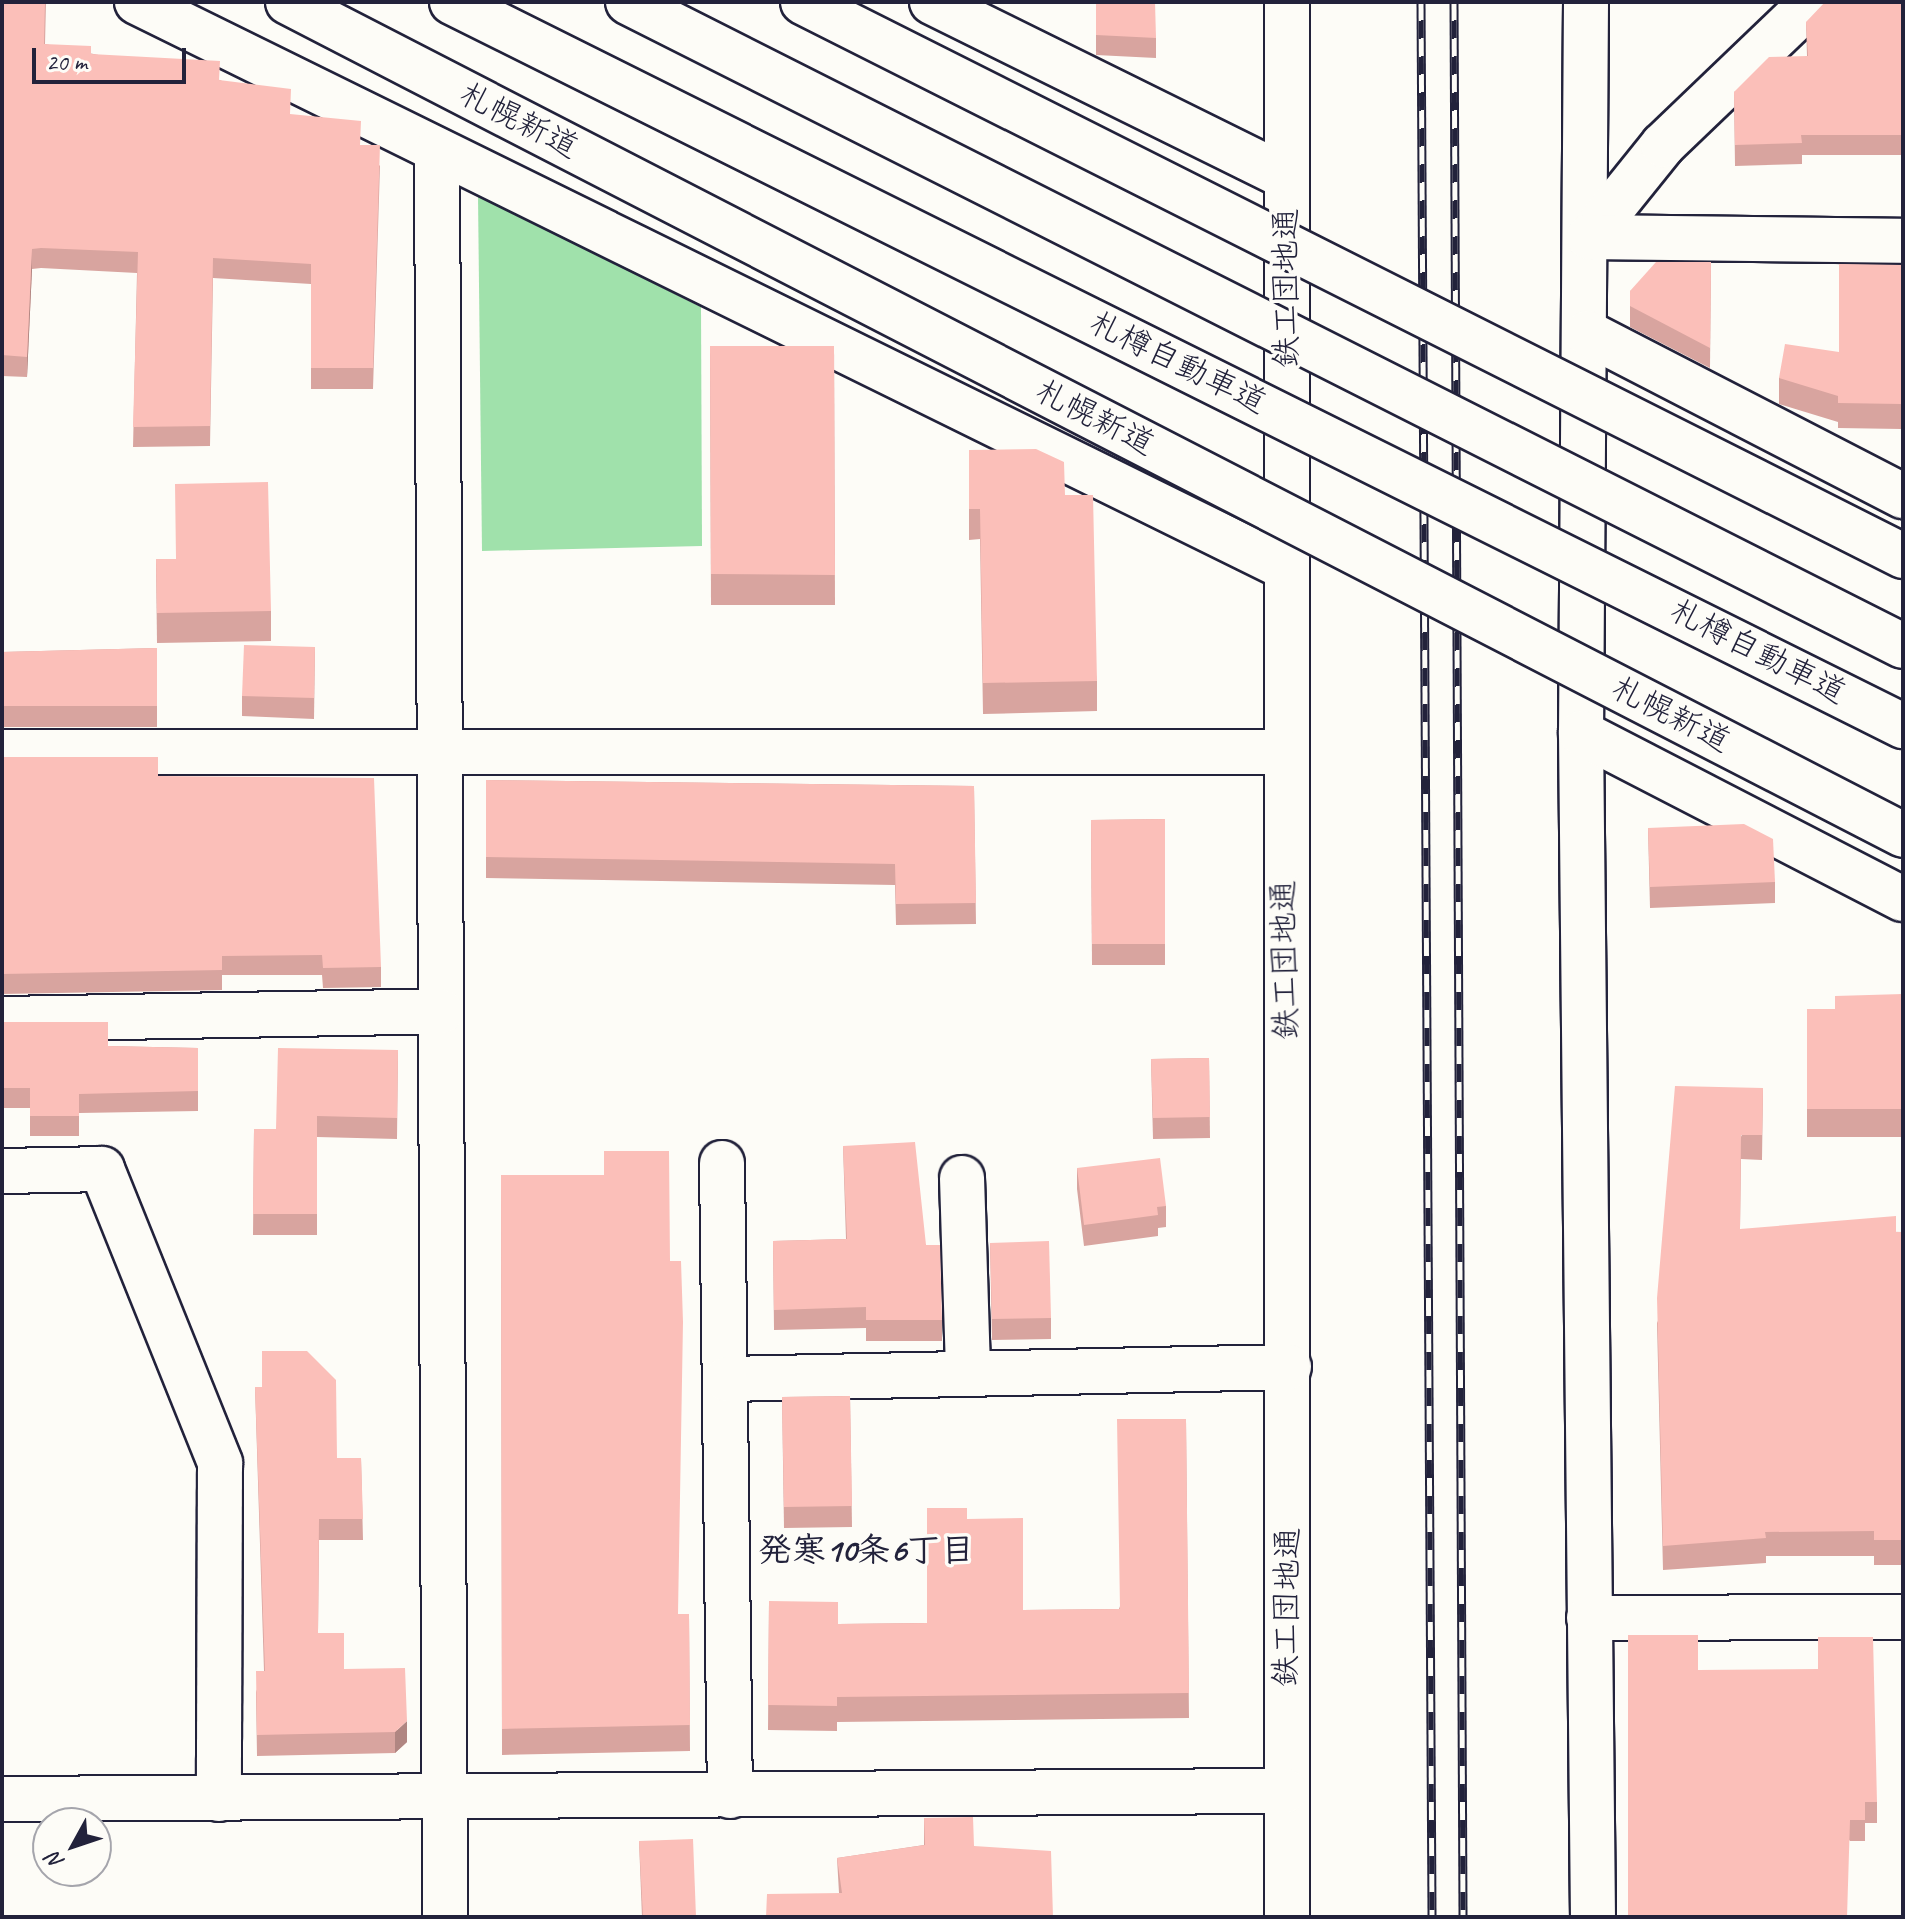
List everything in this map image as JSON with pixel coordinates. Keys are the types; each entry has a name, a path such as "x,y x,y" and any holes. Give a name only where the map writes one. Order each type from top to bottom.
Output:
{"main road":[{"path":"137,2 1284,567"},
{"name":"札幌新道","path":"288,2 1903,835"},
{"name":"札樽自動車道","path":"452,2 1903,726"},
{"path":"628,2 1903,646"},
{"path":"803,2 1903,556"},
{"path":"932,2 1286,177"},
{"name":"鉄工団地通","path":"1287,2 1283,752 1289,1367 1285,1791 1287,1917"},
{"path":"1586,2 1589,237 1581,733 1593,1917"},
{"path":"1589,237 1663,145 1812,2"},
{"path":"437,151 445,1917"},
{"path":"1589,237 1903,241"},
{"path":"1587,333 1903,496"},
{"path":"1581,733 1903,899"},
{"path":"2,752 1283,752"},
{"path":"2,1019 441,1011"},
{"path":"722,1163 730,1796"},
{"path":"2,1171 102,1169 220,1463 219,1799"},
{"path":"962,1178 968,1374"},
{"path":"727,1379 1289,1367"},
{"path":"1589,1618 1903,1617"},
{"path":"2,1799 445,1799 1285,1791"}],"green space":[{"path":"478,196 701,307 702,546 482,551"}],"building":[{"path":"2,2 45,2 44,44 91,46 91,54 220,61 219,80 291,89 290,114 361,121 360,145 380,145 373,368 311,368 311,264 213,258 210,426 133,427 138,252 41,248 32,249 27,357 2,355"},
{"path":"1096,2 1155,2 1156,38 1096,35"},
{"path":"1825,2 1903,2 1903,135 1801,135 1802,143 1735,145 1734,92 1769,57 1808,56 1806,22"},
{"path":"1656,262 1711,262 1710,348 1630,306 1630,291"},
{"path":"1839,264 1903,265 1901,404 1838,403 1838,396 1779,378 1785,344 1839,352"},
{"path":"710,346 834,346 835,575 711,574"},
{"path":"1036,449 1064,462 1065,495 1093,495 1097,681 983,683 980,509 969,509 969,450"},
{"path":"268,482 271,611 157,613 156,559 176,559 175,484"},
{"path":"244,645 315,647 314,698 242,696"},
{"path":"157,648 157,706 2,706 2,652"},
{"path":"2,757 158,757 158,776 374,778 381,967 323,968 322,955 222,956 222,970 2,974"},
{"path":"486,780 974,786 976,903 896,904 895,864 486,857"},
{"path":"1165,819 1165,944 1092,944 1091,820"},
{"path":"1744,824 1773,839 1775,882 1650,887 1648,828"},
{"path":"1903,994 1903,1109 1807,1109 1807,1009 1835,1009 1835,996"},
{"path":"2,1022 108,1022 108,1046 198,1048 198,1091 79,1094 79,1116 30,1116 30,1088 2,1088"},
{"path":"278,1048 398,1050 397,1118 317,1116 317,1214 253,1214 254,1129 276,1129"},
{"path":"1209,1058 1210,1117 1153,1118 1151,1059"},
{"path":"1675,1086 1763,1088 1762,1135 1741,1135 1740,1229 1896,1216 1896,1232 1903,1232 1903,1540 1874,1540 1874,1531 1765,1532 1766,1538 1663,1546 1657,1298"},
{"path":"915,1142 926,1245 940,1245 942,1320 866,1320 866,1307 774,1310 773,1241 847,1239 843,1146"},
{"path":"604,1151 669,1151 670,1261 681,1261 683,1322 678,1614 689,1614 690,1725 502,1729 501,1175 604,1175"},
{"path":"1160,1158 1166,1206 1157,1207 1158,1215 1084,1225 1077,1168"},
{"path":"1049,1241 1051,1318 992,1319 990,1243"},
{"path":"262,1351 307,1351 336,1380 337,1458 361,1458 363,1519 319,1519 318,1633 344,1633 344,1669 405,1668 407,1721 395,1732 257,1735 256,1671 265,1671 255,1387 262,1387"},
{"path":"850,1396 852,1506 784,1507 782,1397"},
{"path":"1117,1419 1186,1419 1189,1693 837,1697 837,1706 768,1705 769,1601 838,1602 838,1624 927,1623 927,1508 967,1508 967,1519 1023,1518 1023,1610 1120,1609"},
{"path":"1628,1635 1698,1635 1698,1670 1818,1669 1818,1637 1873,1637 1877,1802 1865,1802 1865,1820 1850,1820 1847,1917 1628,1917"},
{"path":"973,1817 974,1846 1051,1851 1053,1917 766,1917 767,1894 842,1893 837,1858 925,1845 924,1818"},
{"path":"693,1839 696,1917 643,1917 639,1841"}],"railway":[{"path":"1421,2 1432,1917"},
{"path":"1454,2 1463,1917"}],"district":[{"name":"発寒10条6丁目","path":"866,1550"}]}
